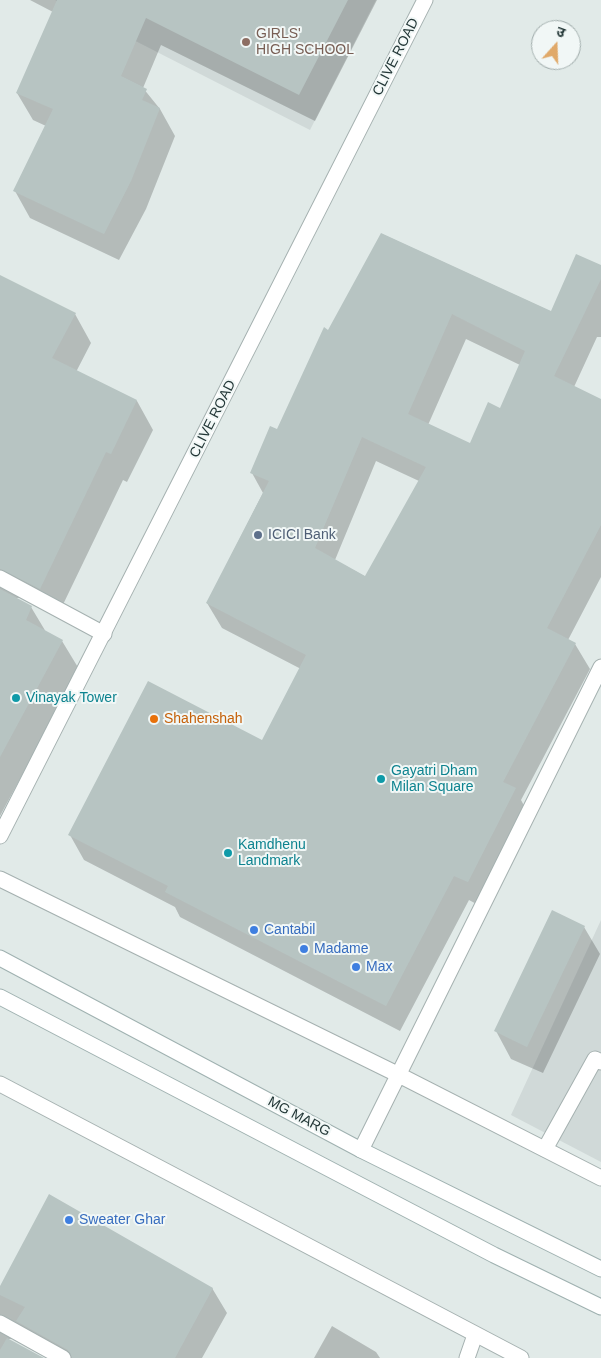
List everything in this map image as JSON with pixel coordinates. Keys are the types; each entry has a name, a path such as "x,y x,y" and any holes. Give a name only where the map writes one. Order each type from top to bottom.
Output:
{"street":[{"name":"CLIVE ROAD","path":"0,836 425,0"},
{"path":"0,578 104,634"},
{"path":"360,1150 601,667"},
{"path":"0,879 399,1074 601,1178"},
{"name":"MG MARG","path":"0,958 360,1150 601,1269"},
{"path":"0,997 494,1255 601,1307"},
{"path":"545,1150 595,1059 601,1062"},
{"path":"0,1084 521,1358"},
{"path":"0,1323 63,1358"},
{"path":"467,1358 475,1335"}],"shaded area":[{"name":"GIRLS' HIGH SCHOOL","path":"55,0 376,0 310,130"},
{"path":"601,920 601,1162 511,1115"}],"building":[{"path":"57,0 348,0 299,95 146,18 121,76 147,89 142,100 160,108 131,181 104,234 13,191 53,109 16,93"},
{"path":"381,233 551,311 576,254 601,265 601,279 554,376 601,399 601,525 547,628 576,643 503,782 516,788 468,882 454,876 386,1006 165,892 168,886 68,835 148,681 262,740 306,655 206,603 269,481 250,473 270,426 277,429 324,327 328,330","holes":["452,314 525,351 500,408 488,402 470,443 408,414","362,437 426,467 365,576 315,548"]},
{"path":"0,275 76,313 52,358 137,400 111,454 106,452 40,589 0,569"},
{"name":"Vinayak Tower","path":"0,589 32,606 26,620 63,640 0,757"},
{"path":"552,910 585,926 527,1047 494,1031"},
{"path":"49,1194 213,1288 175,1358 72,1358 68,1350 16,1321 25,1307 0,1295 0,1286"},
{"path":"7,1338 44,1358 0,1358 0,1350"}],"place":[{"name":"GIRLS' HIGH SCHOOL","path":"246,42"},
{"name":"ICICI Bank","path":"258,535"},
{"name":"Vinayak Tower","path":"16,698"},
{"name":"Shahenshah","path":"154,719"},
{"name":"Gayatri Dham Milan Square","path":"381,779"},
{"name":"Kamdhenu Landmark","path":"228,853"},
{"name":"Cantabil","path":"254,930"},
{"name":"Madame","path":"304,949"},
{"name":"Max","path":"356,967"},
{"name":"Sweater Ghar","path":"69,1220"}]}
